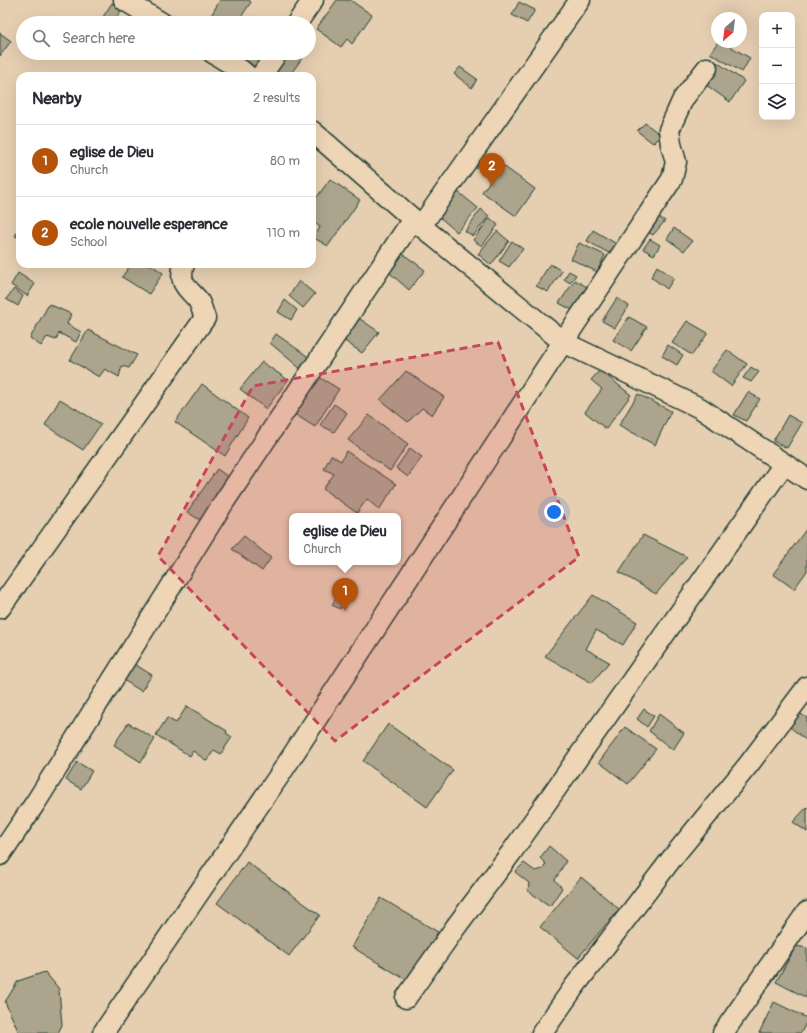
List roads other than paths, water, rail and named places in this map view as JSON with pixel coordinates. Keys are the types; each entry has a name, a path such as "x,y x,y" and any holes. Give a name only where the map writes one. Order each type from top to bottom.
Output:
{"street":[{"path":"124,0 150,16"},
{"path":"302,16 313,0"},
{"path":"0,855 36,802 224,502 417,223 580,0"},
{"path":"225,60 243,72"},
{"path":"264,72 271,60"},
{"path":"103,1033 286,767 563,342 672,179 676,162 669,130 682,99 707,68"},
{"path":"316,135 417,223 563,342 700,408 784,464 806,475"},
{"path":"0,608 205,318 199,302 185,286 182,272 183,268"},
{"path":"406,998 455,928 511,853 784,464"},
{"path":"542,1033 574,987 669,863 749,764 807,687"},
{"path":"723,1033 807,912"}],"place":[{"name":"ecole nouvelle esperance","path":"492,186"},
{"name":"eglise de Dieu","path":"345,611"}]}
